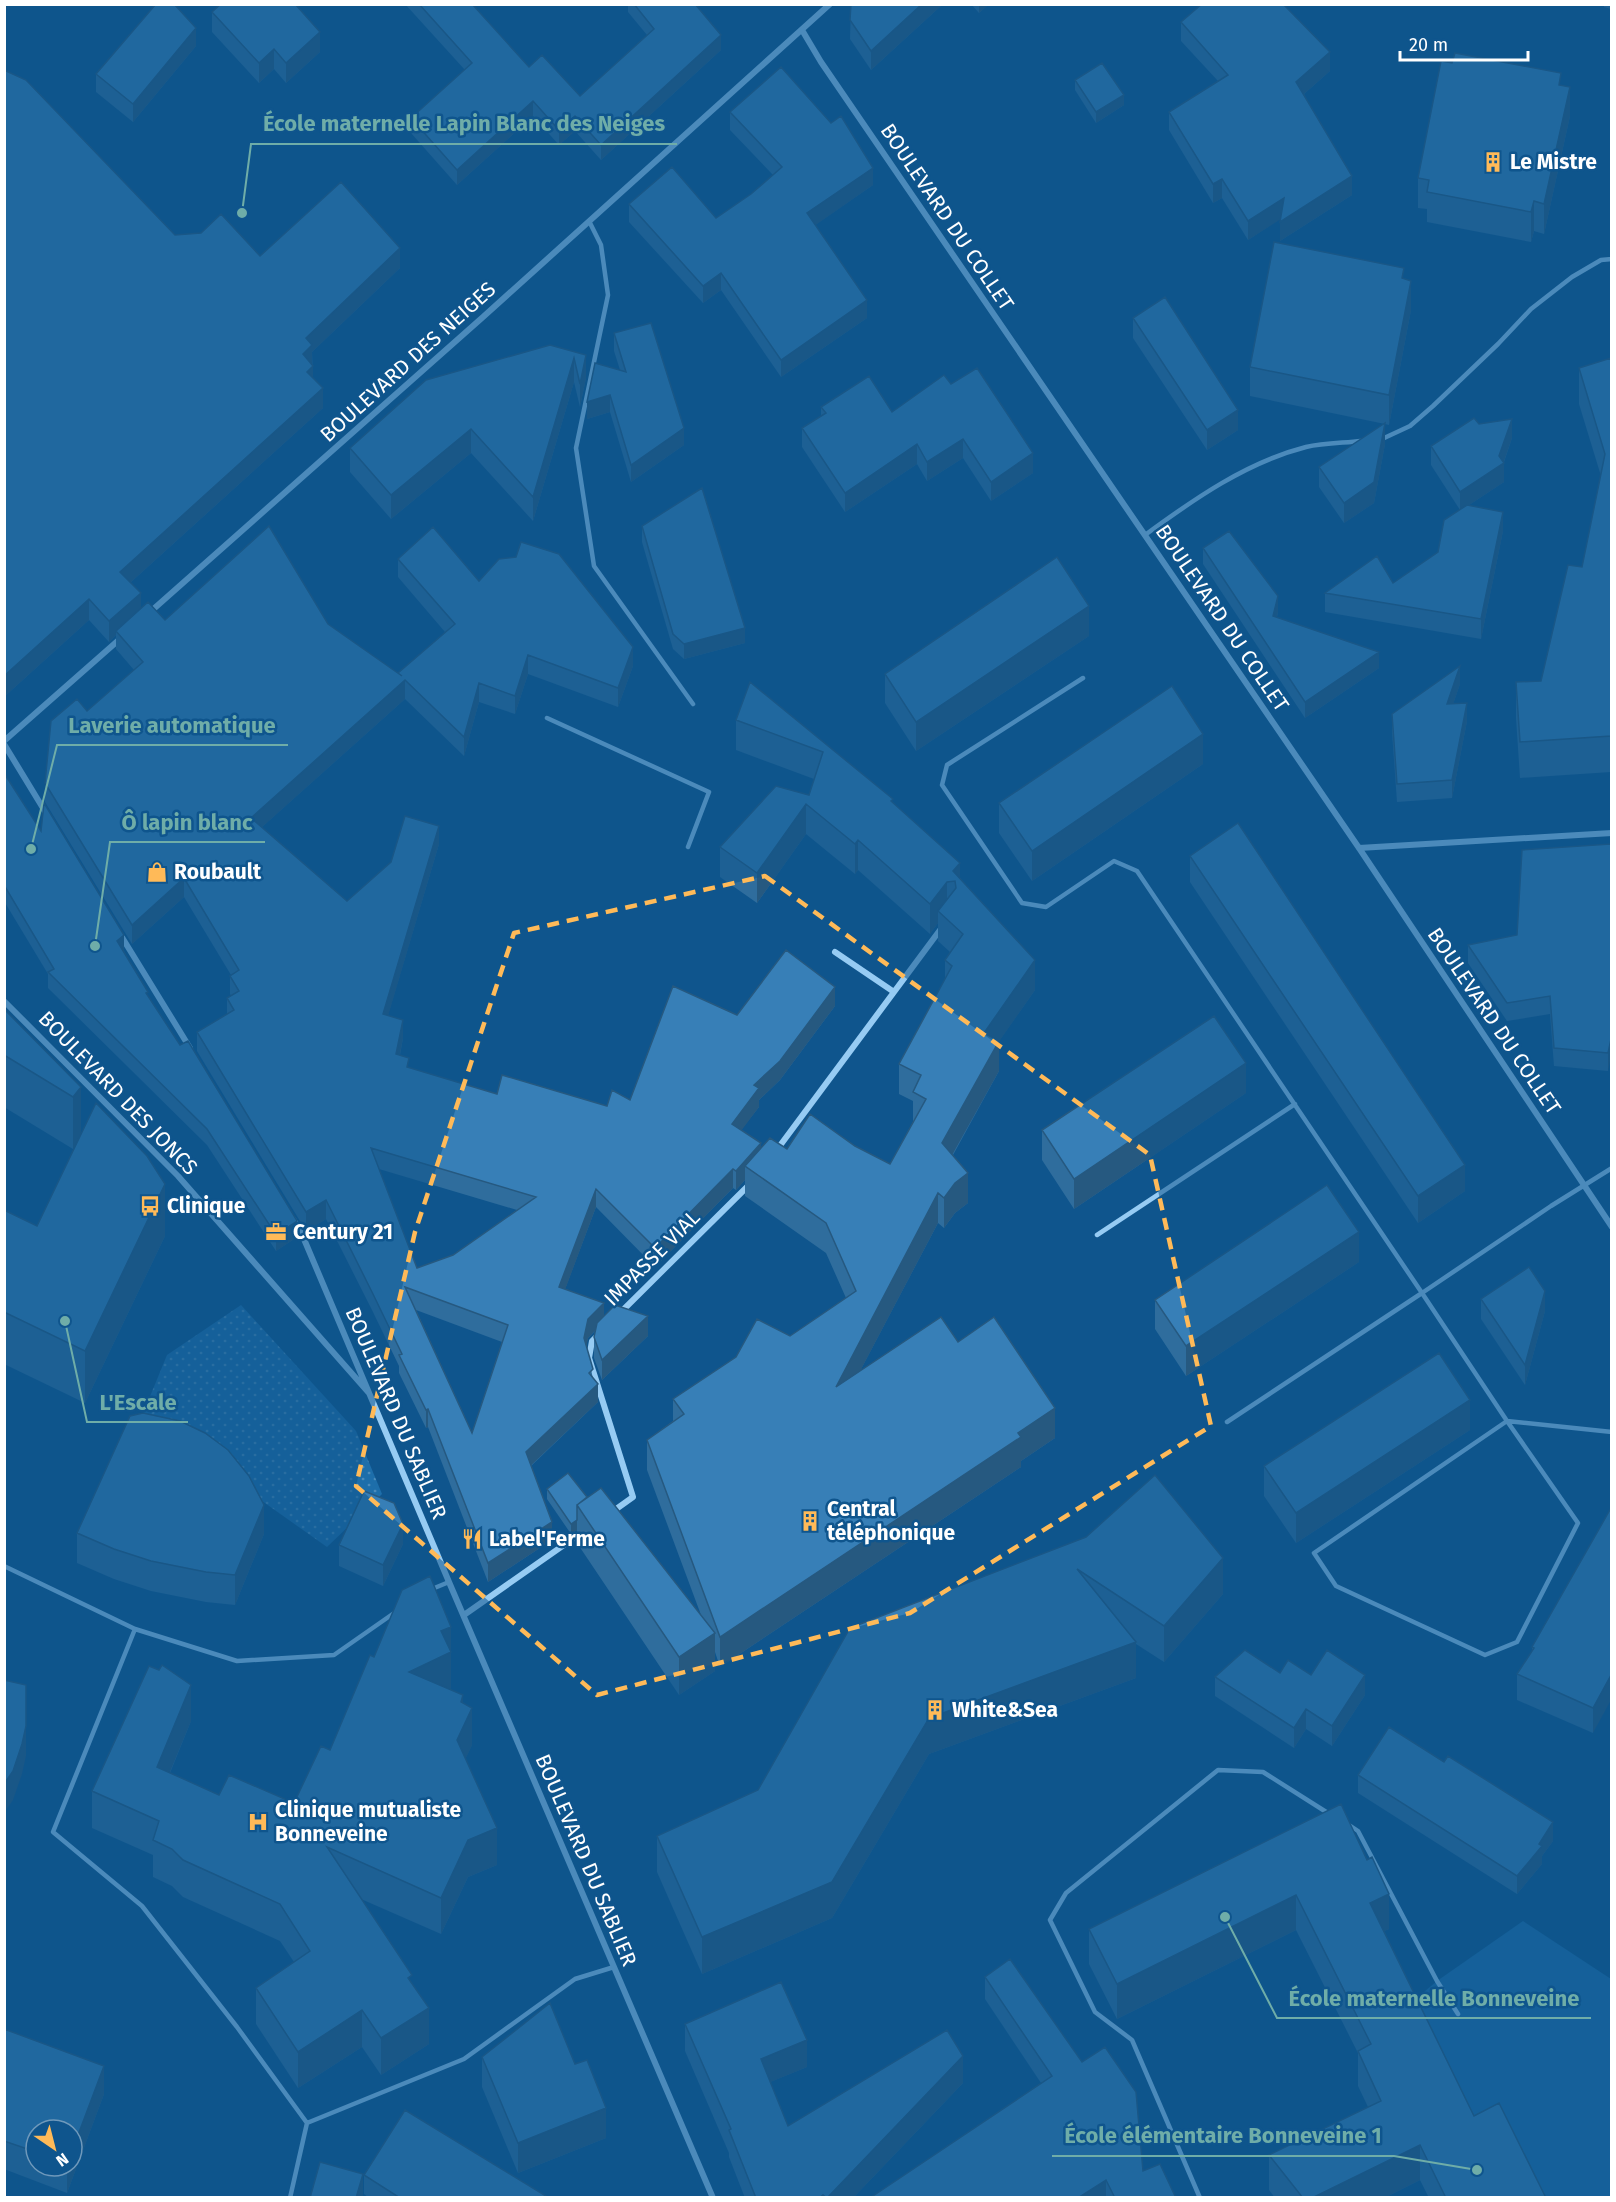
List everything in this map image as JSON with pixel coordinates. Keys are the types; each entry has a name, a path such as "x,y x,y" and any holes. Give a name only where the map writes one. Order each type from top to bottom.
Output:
{"street":[{"name":"BOULEVARD DES NEIGES","path":"144,618 830,4"},
{"name":"BOULEVARD DU COLLET","path":"802,30 821,62 1359,848 1611,1227"},
{"path":"49,818 4,742 126,633"},
{"path":"1359,848 1611,833"},
{"path":"770,1159 951,915"},
{"path":"116,926 196,1058"},
{"path":"835,952 894,992"},
{"name":"BOULEVARD DES JONCS","path":"4,1001 178,1176 373,1398"},
{"name":"IMPASSE VIAL","path":"617,1316 756,1178"},
{"name":"BOULEVARD DU SABLIER","path":"289,1211 301,1232 373,1398 449,1582 713,2198"},
{"name":"IMPASSE VIAL","path":"605,1516 633,1497 590,1358 592,1341 609,1324"},
{"path":"464,1615 586,1530"}],"lane":[{"path":"589,221 601,245 608,295 576,448 594,566 693,704"},
{"path":"1375,440 1384,439 1410,426 1498,344 1531,309 1572,278 1601,260 1611,259"},
{"path":"1145,535 1193,500 1254,466 1307,447 1366,441"},
{"path":"1083,678 947,765 942,785 1022,903 1046,907 1114,861 1137,871 1507,1421 1578,1523 1517,1642 1485,1655 1336,1586 1314,1553 1507,1421 1611,1432"},
{"path":"547,718 709,792 688,847"},
{"path":"1097,1235 1295,1104"},
{"path":"1227,1422 1611,1168"},
{"path":"4,1566 135,1629 237,1662 334,1655 402,1606"},
{"path":"422,1593 449,1582"},
{"path":"135,1629 53,1832 142,1906 307,2123 290,2198"},
{"path":"1200,2198 1132,2040 1095,2012 1050,1920 1066,1893 1218,1770 1263,1772 1358,1831 1437,1981 1458,2014"},
{"path":"307,2123 464,2059 575,1979 614,1967"}],"highlighted area":[{"path":"765,876 1150,1155 1211,1426 910,1613 597,1695 356,1486 415,1232 514,933"}],"shaded area":[{"path":"241,1305 356,1431 382,1494 327,1547 142,1416 167,1355"},
{"path":"1523,1921 1611,1979 1611,2197 1529,2197 1474,2151 1405,2008 1437,1981"}],"building":[{"path":"156,4 174,4 196,28 133,104 96,74"},
{"path":"221,4 295,4 320,32 286,63 274,49 259,63 212,12"},
{"path":"419,4 472,4 529,67 542,55 580,96 654,29 634,4 695,4 721,35 601,145 575,116 559,130 533,101 457,170 411,118 472,63"},
{"path":"851,4 922,4 871,51 850,20"},
{"path":"1202,4 1283,4 1330,52 1296,82 1352,176 1280,222 1284,198 1248,221 1222,179 1213,184 1169,112 1228,75 1181,22"},
{"name":"Le Mistre","path":"1455,53 1561,73 1559,85 1570,87 1544,204 1534,201 1531,212 1427,192 1429,180 1418,178 1441,61 1452,63"},
{"path":"1102,63 1124,95 1096,112 1075,80"},
{"path":"781,67 831,123 841,116 873,168 807,213 867,300 781,360 721,273 703,286 629,204 672,167 716,218 751,194 782,167 730,112"},
{"path":"4,70 26,80 175,235 201,233 221,214 260,256 341,182 400,248 306,338 312,345 303,354 313,366 307,372 323,388 120,572 141,593 109,621 89,599 4,676"},
{"path":"1274,242 1404,268 1402,278 1411,281 1389,395 1250,367"},
{"path":"1165,297 1238,410 1207,430 1133,318"},
{"path":"651,323 684,428 631,465 610,395 587,402 595,363 626,372 614,333"},
{"path":"550,345 586,355 580,384 574,358 533,497 471,429 391,495 350,448 426,380"},
{"path":"1611,358 1611,736 1520,742 1516,682 1541,681 1568,565 1582,567 1605,454 1579,368"},
{"path":"977,368 1033,453 991,482 963,439 927,462 917,444 845,493 802,428 826,413 821,407 869,376 892,412 944,375 951,384"},
{"path":"1474,418 1479,424 1512,419 1499,456 1504,463 1460,492 1431,446"},
{"path":"1385,423 1374,482 1344,503 1319,467"},
{"path":"702,488 745,628 684,644 673,634 642,526"},
{"path":"1467,505 1503,512 1481,619 1325,593 1377,556 1393,583 1438,552 1444,520"},
{"path":"269,526 328,624 402,676 398,673 455,624 398,559 433,527 479,581 499,559 516,557 521,542 559,554 633,647 618,688 528,655 515,696 479,683 464,737 405,680 251,818 347,901 391,862 405,816 439,826 383,1014 403,1020 396,1054 409,1058 407,1067 497,1094 502,1075 607,1106 612,1090 630,1100 673,986 737,1015 786,950 835,987 780,1061 754,1085 759,1088 732,1124 761,1143 736,1171 733,1169 655,1248 596,1189 559,1287 604,1303 588,1319 584,1338 593,1369 589,1373 598,1384 526,1452 552,1522 488,1563 428,1409 426,1410 399,1355 402,1354 326,1200 306,1212 197,1032 234,1010 227,998 239,991 230,976 239,970 184,878 132,925 45,783 51,721 77,699 87,711 143,662 116,631 148,602 165,620","holes":["371,1148 536,1197 453,1255 417,1268","405,1287 508,1325 472,1433"]},
{"path":"1229,531 1278,596 1273,616 1379,652 1305,702 1203,548"},
{"path":"1057,557 1089,606 916,722 885,674"},
{"path":"1460,666 1447,704 1467,703 1452,780 1397,784 1392,714"},
{"path":"750,682 893,799 891,801 960,863 953,871 1035,960 984,1033 999,1041 942,1143 968,1173 955,1183 944,1198 938,1193 836,1387 941,1317 958,1342 994,1317 1055,1408 1018,1433 1021,1437 720,1637 647,1440 684,1414 673,1399 736,1357 757,1319 790,1336 856,1291 826,1223 745,1166 770,1138 787,1149 810,1114 855,1146 890,1164 926,1099 913,1092 921,1075 899,1064 952,966 945,960 963,934 938,911 956,888 955,881 947,882 930,904 858,840 855,844 806,804 757,873 720,847 776,786 809,795 823,752 736,720"},
{"path":"1172,686 1203,734 1032,851 999,803"},
{"path":"4,773 41,831 44,803 124,935 117,941 148,992 146,993 180,1045 188,1041 296,1219 297,1221 276,1235 207,1129 48,972 54,969 4,885"},
{"path":"1238,823 1465,1165 1418,1196 1190,856"},
{"path":"1611,844 1611,1039 1608,1053 1554,1048 1550,996 1507,1003 1468,945 1517,935 1522,850"},
{"path":"4,1009 81,1087 73,1097 4,1055"},
{"path":"1214,1016 1246,1063 1074,1179 1042,1130"},
{"path":"96,1103 147,1156 165,1184 85,1351 4,1312 4,1210 37,1226"},
{"path":"1327,1185 1359,1232 1186,1346 1155,1300"},
{"path":"1529,1267 1545,1291 1525,1365 1481,1299"},
{"path":"615,1305 648,1316 602,1360 594,1337 597,1323"},
{"path":"1439,1353 1470,1400 1296,1513 1264,1466"},
{"path":"143,1413 180,1421 205,1433 228,1450 249,1476 264,1505 235,1575 206,1572 151,1561 114,1549 77,1533 130,1416"},
{"path":"568,1473 587,1497 577,1505 577,1520 571,1524 547,1489"},
{"path":"1155,1475 1223,1558 1164,1626 1077,1569 1136,1642 929,1718 832,1882 702,1937 657,1836 758,1790 850,1628 1086,1537"},
{"path":"601,1488 715,1633 679,1657 577,1505"},
{"path":"364,1491 394,1503 403,1524 383,1565 339,1545"},
{"path":"1611,1508 1611,1675 1593,1708 1517,1674 1534,1648 1532,1647"},
{"path":"430,1576 451,1627 441,1631 451,1652 409,1672 463,1695 461,1702 472,1708 457,1740 497,1828 468,1840 441,1898 327,1847 412,1975 408,1978 429,2008 381,2038 362,2010 298,2052 256,1988 310,1951 280,1904 183,1860 172,1849 153,1840 159,1821 92,1791 149,1666 159,1670 162,1665 191,1685 157,1767 219,1795 229,1775 294,1803 321,1746 330,1750 370,1655 374,1657 402,1590"},
{"path":"1245,1650 1280,1673 1288,1660 1311,1675 1327,1650 1365,1675 1332,1726 1306,1709 1294,1728 1215,1677"},
{"path":"4,1680 26,1685 26,1726 13,1771 4,1784"},
{"path":"1389,1727 1444,1762 1448,1756 1553,1822 1539,1844 1542,1846 1517,1876 1358,1775"},
{"path":"1341,1804 1367,1860 1372,1857 1389,1894 1370,1903 1474,2116 1499,2103 1546,2198 1446,2198 1420,2145 1312,2198 1303,2198 1269,2155 1381,2101 1358,2051 1371,2044 1296,1895 1117,1984 1089,1929"},
{"path":"1010,1959 1082,2062 1105,2047 1136,2092 1143,2171 1160,2164 1175,2196 1171,2198 1115,2198 1106,2180 1078,2198 870,2198 1052,2076 985,1977"},
{"path":"781,1982 807,2040 761,2059 788,2126 947,2030 963,2056 827,2198 823,2195 819,2198 756,2198 729,2130 731,2129 685,2024"},
{"path":"550,2003 575,2064 587,2060 606,2108 518,2143 482,2057"},
{"path":"4,2029 104,2066 84,2119 24,2118 24,2148 4,2141"},
{"path":"405,2110 546,2196 545,2198 400,2198 364,2175"},
{"path":"320,2162 363,2174 356,2198 310,2198"}],"place":[{"name":"Le Mistre","path":"1493,162"},
{"name":"École maternelle Lapin Blanc des Neiges","path":"242,213"},
{"name":"Laverie automatique","path":"31,849"},
{"name":"Roubault","path":"157,872"},
{"name":"Ô lapin blanc","path":"95,946"},
{"name":"Clinique","path":"150,1206"},
{"name":"Century 21","path":"276,1232"},
{"name":"L'Escale","path":"65,1321"},
{"name":"Central téléphonique","path":"810,1521"},
{"name":"Label'Ferme","path":"472,1539"},
{"name":"White&Sea","path":"935,1710"},
{"name":"Clinique mutualiste Bonneveine","path":"258,1822"},
{"name":"École maternelle Bonneveine","path":"1225,1917"},
{"name":"École élémentaire Bonneveine 1","path":"1477,2170"}]}
